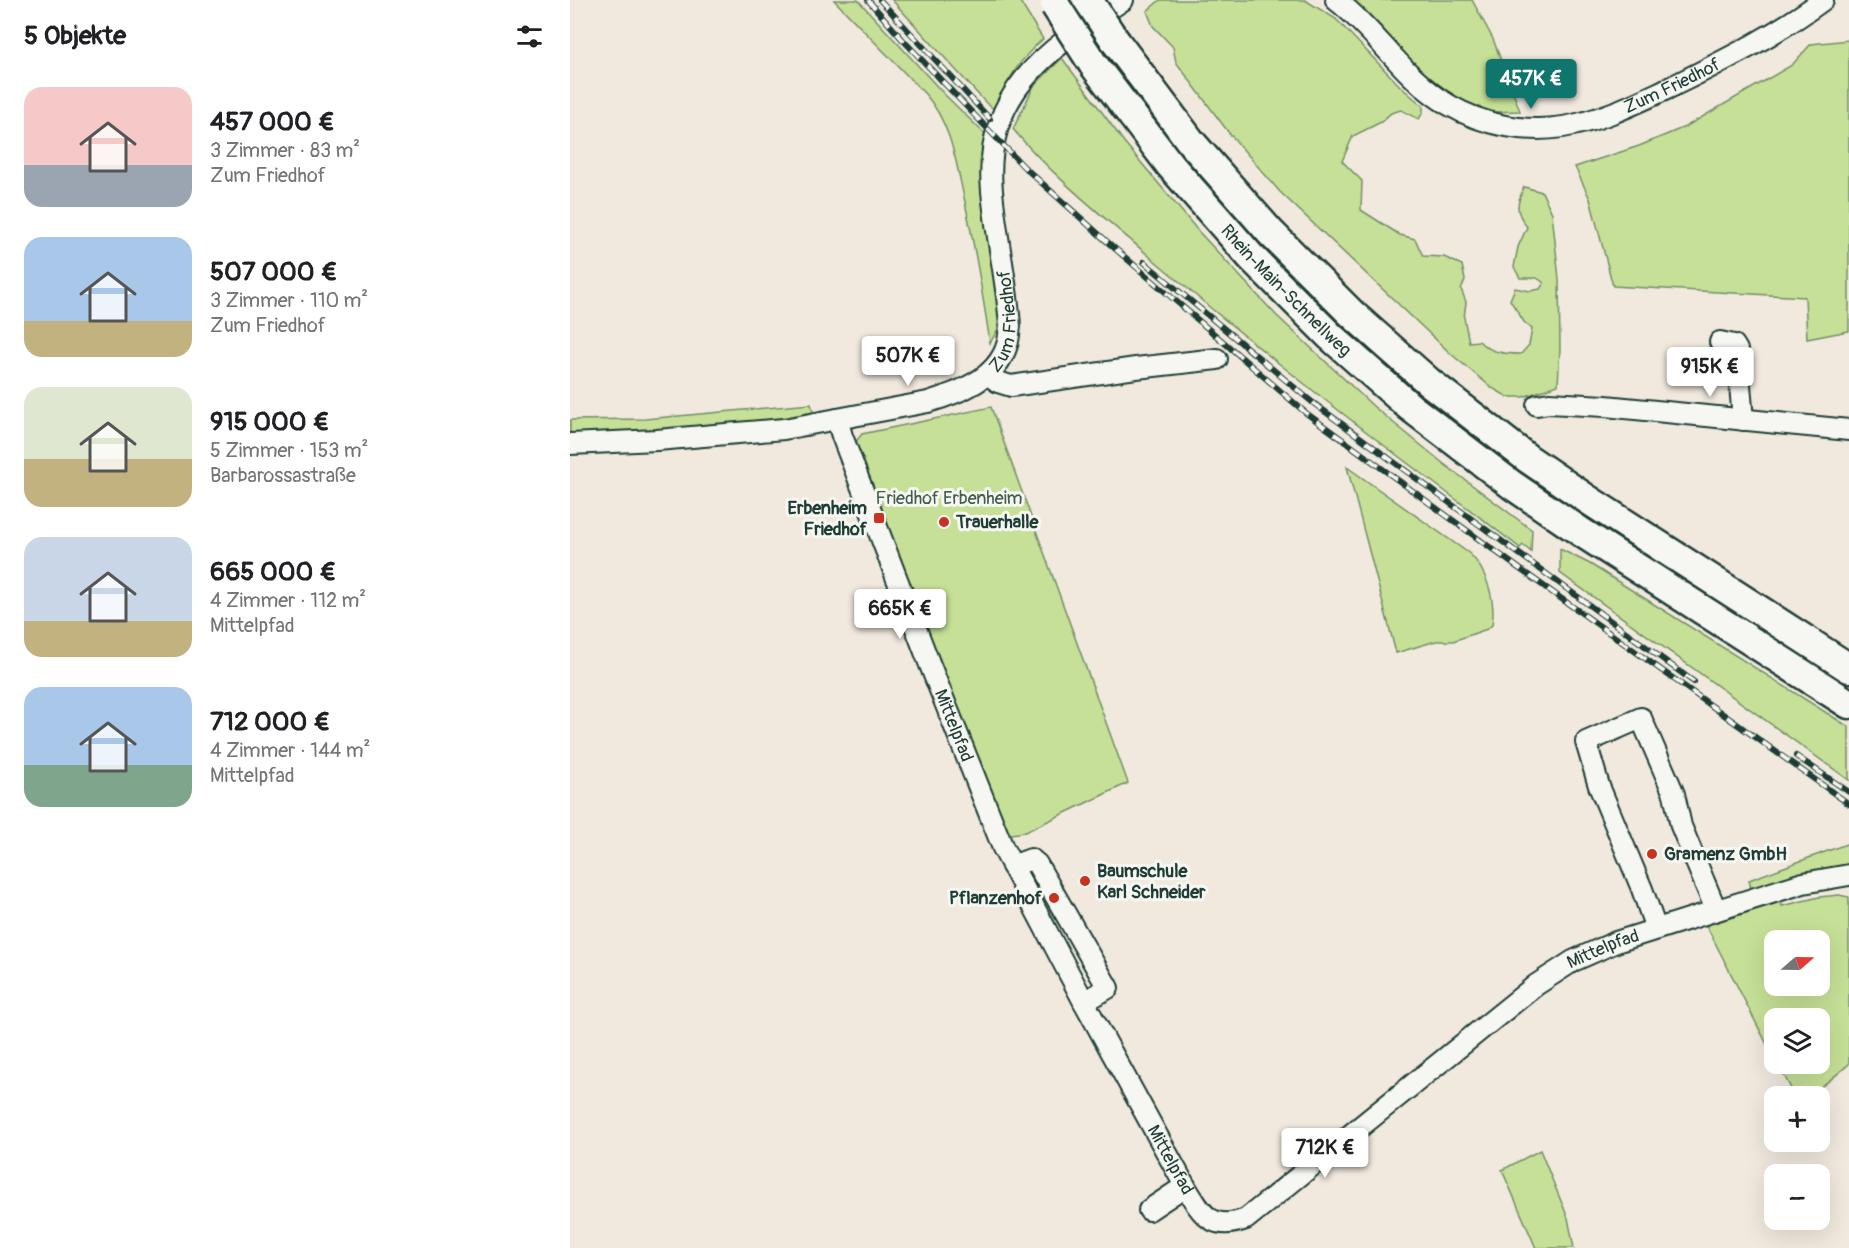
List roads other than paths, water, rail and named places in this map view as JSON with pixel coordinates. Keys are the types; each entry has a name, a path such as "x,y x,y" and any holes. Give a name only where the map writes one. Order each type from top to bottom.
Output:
{"highway":[{"name":"Rhein-Main-Schnellweg","path":"1088,0 1116,42 1191,142 1270,232 1351,313 1429,382 1527,458 1587,500 1849,668"},
{"name":"Rhein-Main-Schnellweg","path":"1052,2 1093,64 1170,165 1251,257 1331,337 1410,407 1512,485 1581,532 1849,704"}],"street":[{"name":"Zum Friedhof","path":"570,444 784,429 928,402 950,396 988,374 1007,346 1010,326 991,181 994,142 1001,120 1020,84 1040,60 1124,0"},
{"name":"Zum Friedhof","path":"1336,0 1360,20 1405,70 1433,95 1478,119 1514,127 1547,129 1582,123 1622,109 1727,60 1792,22 1822,0"},
{"path":"1720,342 1734,345 1737,350 1743,420"},
{"path":"988,374 998,382 1011,387 1136,368 1217,359"},
{"path":"1552,404 1849,430"},
{"name":"Mittelpfad","path":"837,419 930,665 1003,848 1185,1186 1199,1210 1215,1221 1233,1224 1246,1219 1536,985 1573,961 1616,942 1716,910 1803,883 1849,875"},
{"path":"1656,929 1599,786 1586,742 1641,717 1674,794 1681,826 1716,910"},
{"path":"1012,866 1031,859 1037,864 1108,988 1084,1002"},
{"path":"1149,1210 1185,1186"}],"railway":[{"path":"868,0 1024,167 1306,413 1849,804"},
{"path":"880,0 990,119"},
{"path":"1144,262 1312,402 1694,682"},
{"path":"1796,756 1849,792"}],"place":[{"name":"Erbenheim Friedhof","path":"879,518"},
{"name":"Trauerhalle","path":"944,522"},
{"name":"Gramenz GmbH","path":"1652,854"},
{"name":"Baumschule Karl Schneider","path":"1085,881"},
{"name":"Pflanzenhof","path":"1054,898"}],"park label":[{"name":"Friedhof Erbenheim","path":"949,498"}]}
